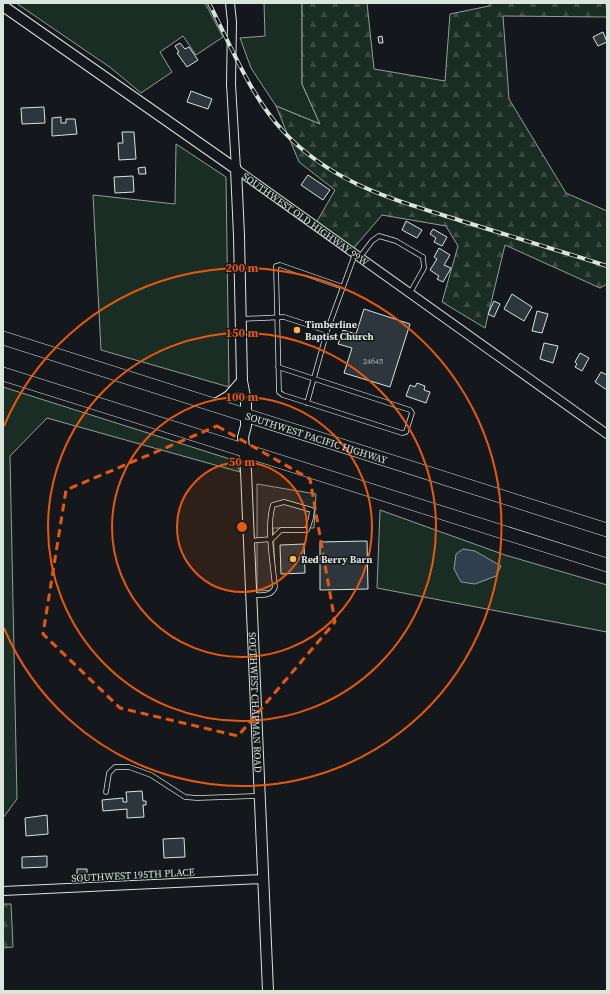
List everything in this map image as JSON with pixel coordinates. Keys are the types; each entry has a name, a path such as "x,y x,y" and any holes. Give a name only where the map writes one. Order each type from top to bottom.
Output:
{"highway":[{"name":"SOUTHWEST PACIFIC HIGHWAY","path":"3,338 607,530"},
{"path":"3,374 607,565"}],"street":[{"path":"230,3 232,22 231,84 236,169"},
{"name":"SOUTHWEST OLD HIGHWAY 99W","path":"3,6 236,169 607,434"},
{"name":"SOUTHWEST CHAPMAN ROAD","path":"236,169 242,380 246,415 246,426 243,437 249,541 268,991"},
{"path":"214,405 229,396 242,380"},
{"name":"SOUTHWEST 195TH PLACE","path":"3,891 264,879"}],"lane":[{"path":"307,403 343,286 357,256 372,241 380,236 396,241 423,257 424,268 410,293"},
{"path":"278,367 410,410 412,414 406,432 402,433 282,395 279,392 276,318 276,266 280,265 343,286"},
{"path":"241,319 284,317 328,331"},
{"path":"249,541 272,539 281,530 307,530 312,510 284,502 273,505 270,513 272,539 274,587 271,594 251,595"},
{"path":"106,792 109,773 115,767 129,767 157,778 185,797 260,796"}],"highlighted area":[{"path":"217,426 310,479 335,622 238,736 120,708 43,634 66,490"}],"green space":[{"path":"16,3 205,3 223,37 196,55 183,36 160,52 172,72 141,93 111,68"},
{"path":"264,3 302,3 302,84 320,124 276,106 251,68 240,38 265,36"},
{"path":"302,3 367,3 374,69 445,81 450,14 489,6 491,3 606,3 607,17 503,16 509,99 566,193 607,211 607,284 600,288 505,245 485,328 442,302 458,246 446,226 382,215 353,249 316,223 335,190 299,162 276,106 320,124 302,84"},
{"path":"176,144 226,177 229,387 101,350 93,195 175,204"},
{"path":"3,387 236,461 240,472 47,418 10,456 17,799 3,818"},
{"path":"380,510 505,555 607,585 607,632 377,588"},
{"path":"3,904 11,904 13,947 3,948"}],"shaded area":[{"path":"257,484 316,494 314,528 273,528 276,590 257,591"}],"water":[{"path":"463,549 475,551 501,566 496,576 475,584 461,582 454,569 456,554"}],"building":[{"path":"603,32 607,42 598,46 593,37"},
{"path":"382,36 383,43 379,43 378,37"},
{"path":"180,43 185,49 189,47 198,60 187,67 177,53 179,52 175,46"},
{"path":"191,91 212,99 208,109 187,102"},
{"path":"44,107 45,123 22,124 21,108"},
{"path":"61,117 61,123 66,123 66,119 75,119 77,134 52,136 52,118"},
{"path":"122,132 134,132 136,159 119,160 118,143 123,143"},
{"path":"145,167 146,174 139,174 138,168"},
{"path":"308,175 330,190 323,200 301,185"},
{"path":"133,176 134,192 115,193 114,177"},
{"path":"406,221 422,230 417,238 402,230"},
{"path":"433,229 447,237 442,246 434,242 436,238 430,234"},
{"path":"439,248 450,255 444,265 451,268 443,282 437,279 439,276 430,270 437,259 434,257"},
{"path":"512,294 532,307 524,321 504,309"},
{"path":"494,301 500,304 494,317 488,314"},
{"path":"364,309 410,324 390,387 344,373 352,348 338,344 343,330 356,334"},
{"path":"537,311 548,314 542,333 532,331"},
{"path":"544,343 558,346 553,363 540,359"},
{"path":"580,353 589,358 582,371 575,367 577,364 575,362"},
{"path":"601,372 607,375 607,390 595,382"},
{"path":"417,383 425,386 424,390 430,392 426,403 406,396 410,385 415,387"},
{"path":"367,541 368,589 320,590 320,542"},
{"name":"Red Berry Barn","path":"304,544 305,573 281,574 280,545"},
{"path":"142,791 143,801 146,801 146,805 143,805 144,817 127,818 127,809 103,811 102,800 123,798 123,802 127,802 126,792"},
{"path":"47,815 48,834 26,836 25,818"},
{"path":"184,838 185,857 164,858 163,839"},
{"path":"47,856 47,867 22,868 22,857"},
{"path":"77,869 87,869 87,878 77,878"}],"railway":[{"path":"209,3 242,70 271,117 302,150 323,165 368,189 415,207 607,266"}],"place":[{"name":"Timberline Baptist Church","path":"297,330"},
{"name":"Red Berry Barn","path":"293,559"}]}
